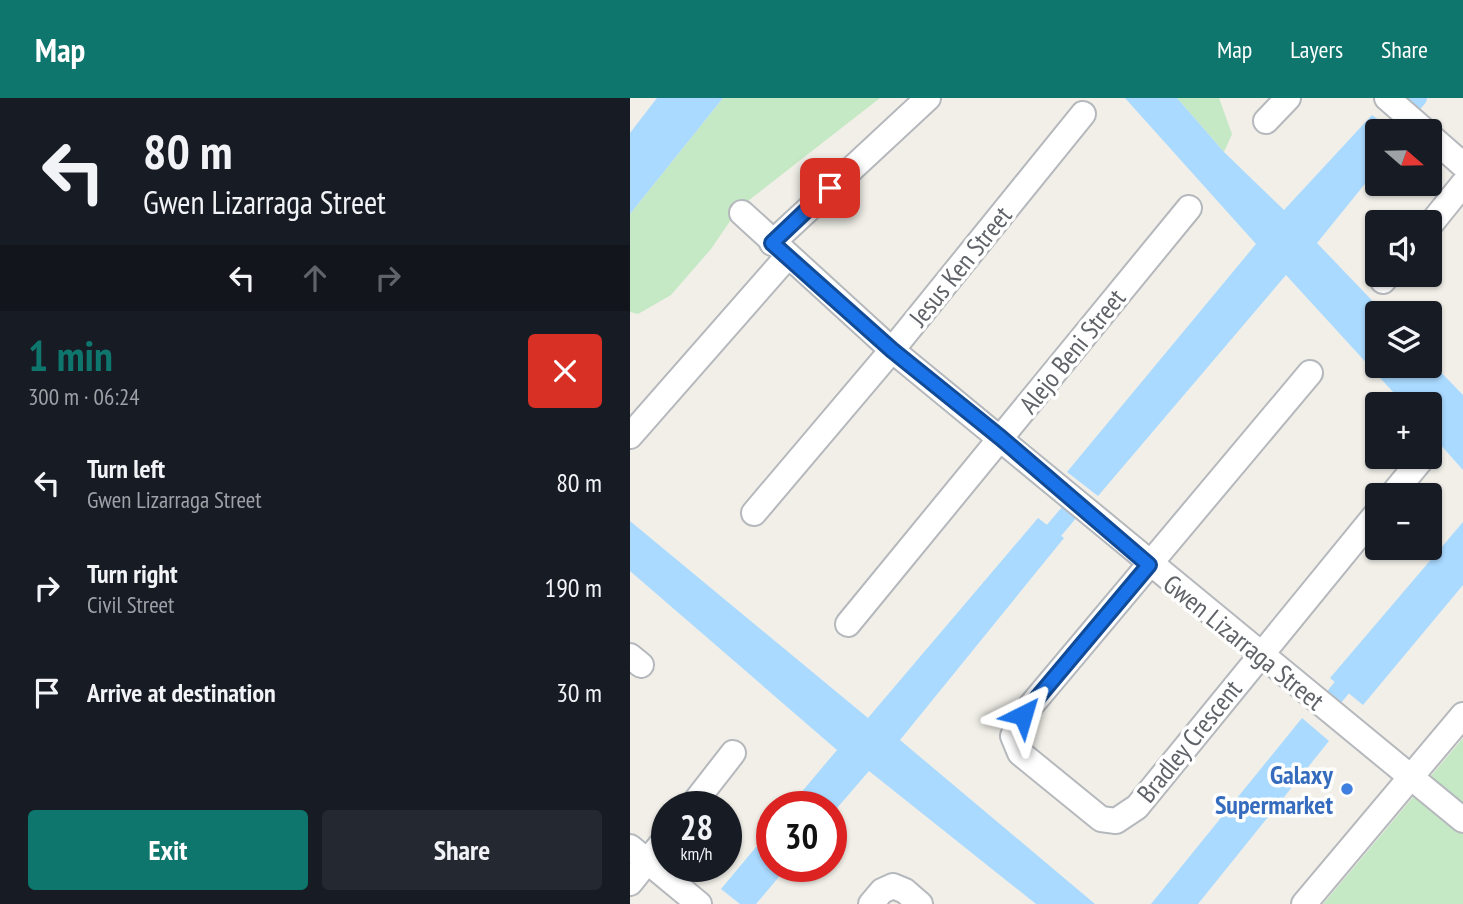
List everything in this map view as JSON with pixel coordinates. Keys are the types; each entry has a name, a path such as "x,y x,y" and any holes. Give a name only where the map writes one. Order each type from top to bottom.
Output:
{"street":[{"path":"630,436 779,250 928,98"},
{"path":"1266,121 1288,98"},
{"path":"1387,98 1411,119"},
{"name":"Jesus Ken Street","path":"754,513 892,350 1083,114"},
{"path":"1442,147 1463,165"},
{"path":"1442,210 1463,184"},
{"name":"Alejo Beni Street","path":"848,624 1189,208"},
{"name":"Gwen Lizarraga Street","path":"742,213 779,250 892,350 1001,438 1149,565 1463,821"},
{"name":"Bradley Crescent","path":"1310,373 1023,715 1013,736 1020,753 1101,819 1116,821 1137,807 1365,527"},
{"path":"1402,483 1413,469"},
{"path":"1304,904 1463,715"},
{"path":"703,791 733,753"},
{"path":"630,883 639,854 699,904"},
{"path":"870,904 882,891 893,886 905,891 920,904"}],"green space":[{"path":"723,98 880,98 739,208 711,249 671,295 638,314 630,312 630,214"},
{"path":"1177,98 1219,98 1232,134 1224,152"},
{"path":"1463,738 1463,904 1323,904"}],"water":[{"path":"657,98 723,98 630,214 630,133"},
{"path":"1125,98 1177,98 1224,152 1284,210 1365,123 1365,184 1317,243 1373,301 1365,301 1365,361 1286,275 1098,496 1067,472 1256,244"},
{"path":"1442,373 1463,395 1463,470 1442,446 1442,392 1393,392 1380,378 1442,378"},
{"path":"1038,518 1064,538 900,740 1095,904 1036,904 869,771 847,796 847,791 802,791 837,750 630,571 630,521 868,718"},
{"path":"1463,522 1463,585 1363,705 1330,678 1431,560 1442,560 1442,547"},
{"path":"1302,718 1329,741 1198,904 1151,904"},
{"path":"756,847 756,882 775,882 756,904 740,904 721,889 727,882 742,882 742,864"}],"waterway":[{"path":"1412,105 1418,98"},
{"path":"1040,547 1067,515"},
{"path":"1331,701 1356,670"}],"place":[{"name":"Galaxy Supermarket","path":"1347,789"}],"route":[{"path":"830,188 772,243 892,350 1001,438 1149,565 1023,715"}]}
